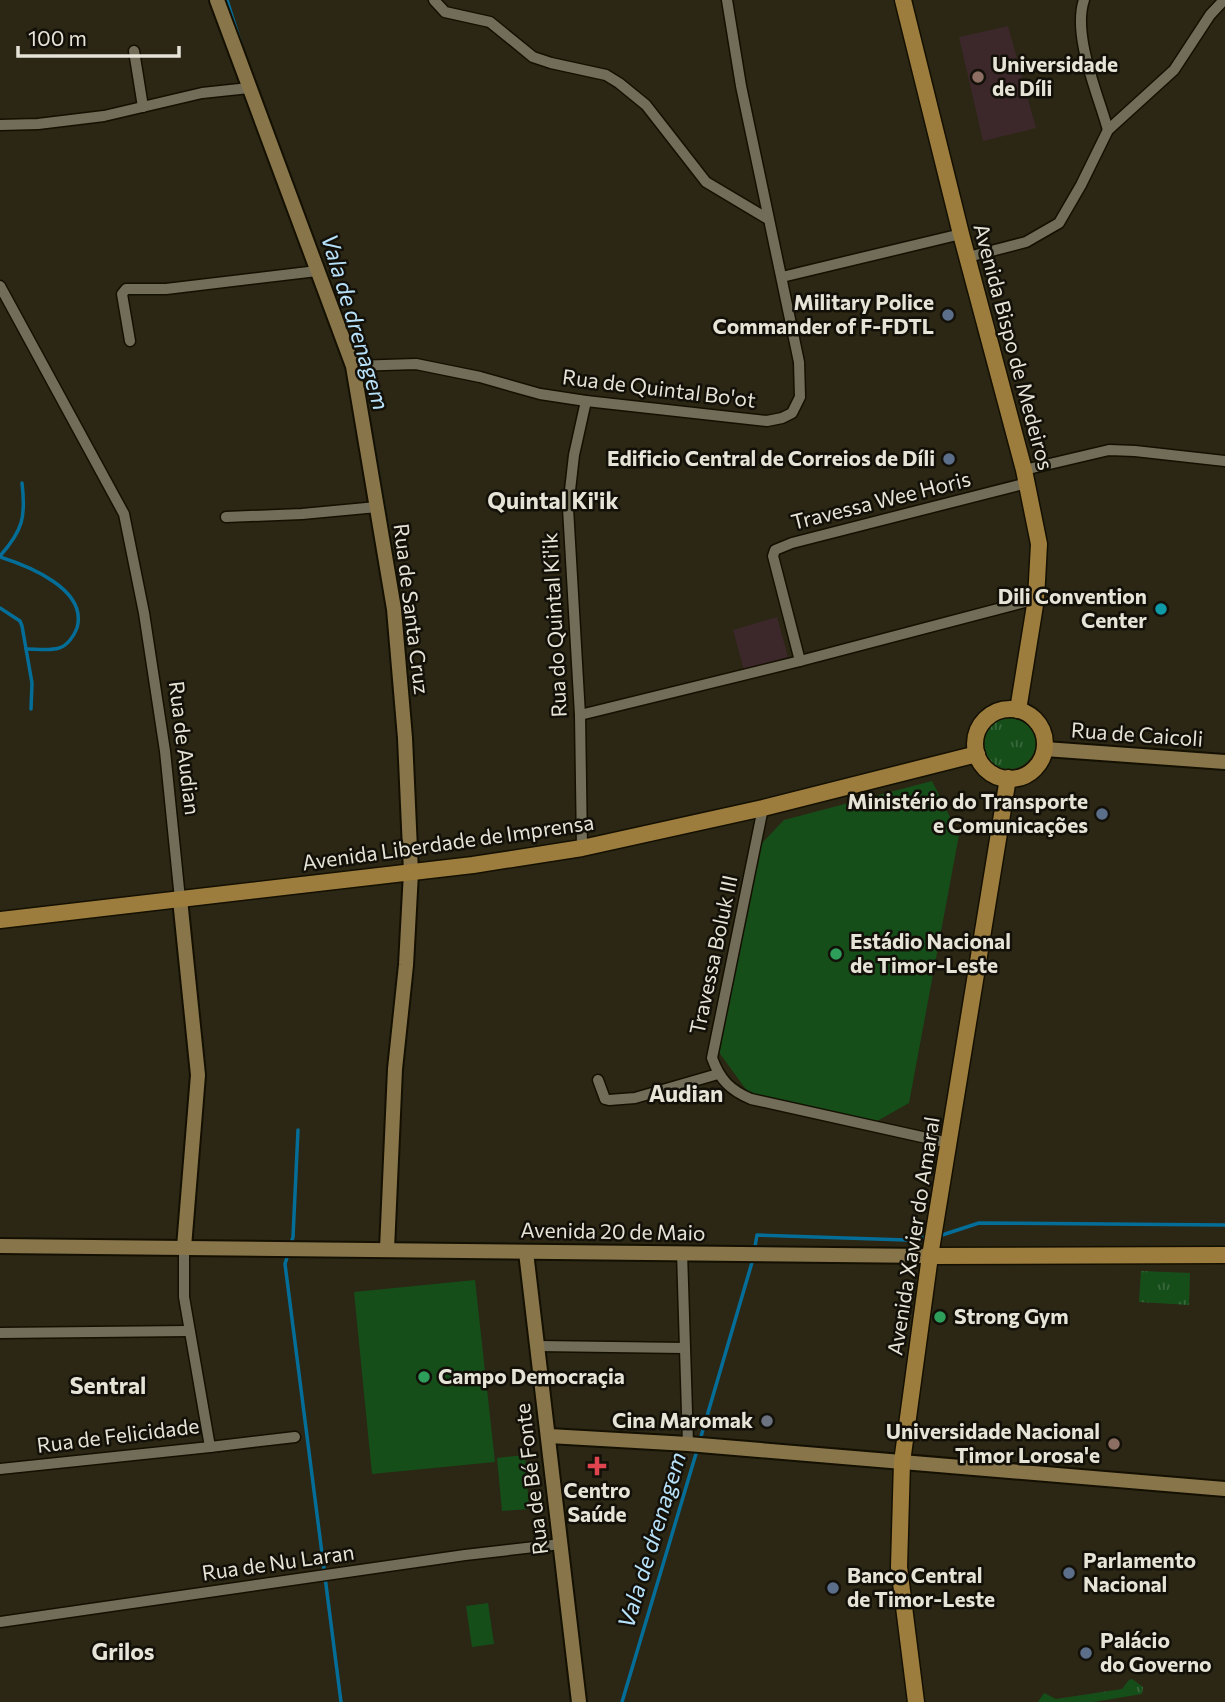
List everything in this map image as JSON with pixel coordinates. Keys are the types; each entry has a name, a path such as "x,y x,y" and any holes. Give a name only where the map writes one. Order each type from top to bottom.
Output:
{"main road":[{"name":"Avenida Bispo de Medeiros","path":"903,0 961,234 1026,477 1039,544 1036,599 1018,710"},
{"path":"1018,710 1036,720 1045,738 1045,749 1036,767 1028,774 1008,778 989,771 977,754 977,733 989,716 998,711 1018,710"},
{"name":"Avenida Liberdade de Imprensa","path":"0,920 411,872 582,848 763,808 977,754"},
{"name":"Avenida Xavier do Amaral","path":"916,1702 900,1567 902,1462 934,1228 1008,778"},
{"name":"Avenida 20 de Maio","path":"930,1256 1225,1255"}],"street":[{"name":"Rua de Santa Cruz","path":"218,0 317,271 358,366 394,609 405,738 411,872 395,1069 387,1249"},
{"path":"434,0 445,12 490,22 533,57 606,75 646,104 706,181 768,219"},
{"name":"Rua de Quintal Bo'ot","path":"358,366 416,365 480,377 540,394 767,421 792,413 800,397 800,372 741,86 727,0"},
{"path":"1084,0 1081,38 1108,130"},
{"path":"968,257 1026,242 1059,223 1108,130 1174,70 1210,15 1224,0"},
{"path":"134,51 143,107"},
{"path":"0,125 50,123 104,116 202,93 248,88"},
{"path":"782,277 961,234"},
{"path":"130,341 122,294 126,289 166,289 317,271"},
{"name":"Rua de Audian","path":"0,286 124,514 144,613 163,737 198,1074 184,1247"},
{"name":"Rua do Quintal Ki'ik","path":"582,848 580,715 568,508 574,455 586,401"},
{"path":"1026,477 1109,450 1225,461"},
{"name":"Travessa Wee Horis","path":"800,661 774,556 775,550 1026,477"},
{"path":"226,517 377,507"},
{"path":"580,715 1036,599"},
{"name":"Rua de Caicoli","path":"1045,749 1225,762"},
{"name":"Travessa Boluk III","path":"718,1074 712,1058 763,808"},
{"path":"598,1080 605,1098 609,1100 635,1097 718,1074 732,1091 751,1100 949,1143"},
{"name":"Avenida 20 de Maio","path":"0,1246 930,1256"},
{"name":"Rua de Felicidade","path":"0,1469 210,1447 184,1297 184,1247"},
{"name":"Rua de Bé Fonte","path":"526,1252 579,1702"},
{"path":"682,1252 688,1444"},
{"path":"0,1333 189,1331"},
{"path":"538,1346 684,1348"},
{"path":"549,1436 688,1444 1225,1489"},
{"path":"210,1447 295,1437"},
{"name":"Rua de Nu Laran","path":"0,1622 465,1555 561,1544"}],"shaded area":[{"path":"1008,26 1036,128 983,141 959,37"},
{"path":"777,617 788,657 744,670 733,630"}],"green space":[{"path":"1014,715 1024,719 1032,727 1036,742 1032,757 1024,765 1004,769 994,765 986,757 982,737 986,727 994,719"},
{"name":"Estádio Nacional de Timor-Leste","path":"932,781 959,835 909,1103 872,1124 750,1095 718,1051 760,845 784,820"},
{"path":"1141,1271 1190,1273 1189,1305 1139,1302"},
{"name":"Campo Democraçia","path":"475,1280 495,1462 372,1474 354,1292"},
{"path":"525,1455 529,1509 502,1511 497,1458"},
{"path":"488,1603 494,1644 472,1647 466,1606"},
{"path":"1132,1679 1143,1687 1142,1694 1093,1702 1038,1702 1044,1693 1056,1699 1122,1689"}],"waterway":[{"name":"Vala de drenagem","path":"227,0 243,51"},
{"name":"Vala de drenagem","path":"372,437 395,574"},
{"path":"0,556 14,538 21,522 22,483"},
{"path":"0,557 25,566 53,581 74,602 78,614 76,631 65,645 51,649 26,649"},
{"path":"0,608 20,621 22,626 32,683 31,709"},
{"name":"Vala de drenagem","path":"290,1246 293,1237 298,1130"},
{"name":"Vala de drenagem","path":"939,1236 979,1223 1225,1225"},
{"name":"Vala de drenagem","path":"754,1252 757,1235 906,1240 928,1237"},
{"name":"Vala de drenagem","path":"288,1254 285,1264 341,1702"},
{"name":"Vala de drenagem","path":"700,1440 753,1259"},
{"name":"Vala de drenagem","path":"622,1702 698,1447"}],"place":[{"name":"Universidade de Díli","path":"978,77"},
{"name":"Military Police Commander of F-FDTL","path":"948,315"},
{"name":"Edificio Central de Correios de Díli","path":"949,459"},
{"name":"Dili Convention Center","path":"1161,609"},
{"name":"Ministério do Transporte e Comunicações","path":"1102,814"},
{"name":"Estádio Nacional de Timor-Leste","path":"836,954"},
{"name":"Strong Gym","path":"940,1317"},
{"name":"Campo Democraçia","path":"424,1377"},
{"name":"Cina Maromak","path":"767,1421"},
{"name":"Universidade Nacional Timor Lorosa'e","path":"1114,1444"},
{"name":"Centro Saúde","path":"597,1466"},
{"name":"Parlamento Nacional","path":"1069,1573"},
{"name":"Banco Central de Timor-Leste","path":"833,1588"},
{"name":"Palácio do Governo","path":"1086,1653"}],"district":[{"name":"Quintal Ki'ik","path":"553,501"},
{"name":"Audian","path":"686,1094"},
{"name":"Sentral","path":"108,1386"},
{"name":"Grilos","path":"123,1652"}]}
